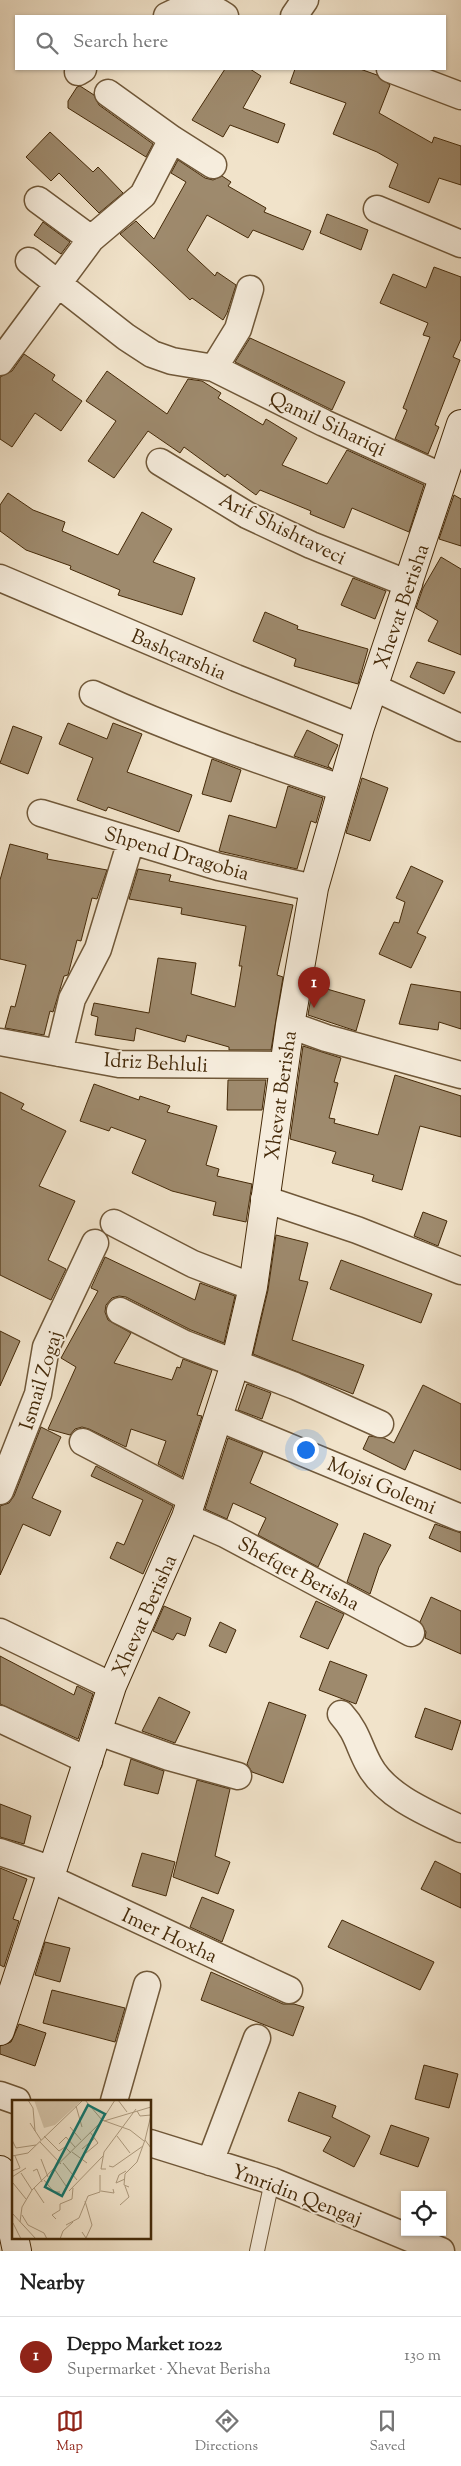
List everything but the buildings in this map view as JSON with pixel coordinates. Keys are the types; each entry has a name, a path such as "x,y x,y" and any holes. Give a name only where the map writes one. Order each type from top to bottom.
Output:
{"street":[{"path":"295,15 305,0"},
{"path":"169,15 198,3 214,7 224,15"},
{"path":"393,70 461,96"},
{"path":"108,93 172,139 213,165"},
{"path":"0,362 91,239 143,195 172,139"},
{"path":"38,200 91,239"},
{"path":"377,209 461,244"},
{"name":"Qamil Sihariqi","path":"29,261 126,338 152,354 186,364 214,368 324,423 443,477"},
{"path":"214,368 238,329 250,289"},
{"name":"Xhevat Berisha","path":"0,2026 52,1875 99,1732 112,1686 189,1508 235,1364 252,1286 290,1025 314,888 341,788 360,727 461,428"},
{"name":"Arif Shishtaveci","path":"160,462 247,515 311,545 409,584"},
{"name":"Bashçarshia","path":"0,578 227,674 360,727"},
{"path":"373,687 461,728"},
{"path":"93,694 181,732 246,757 341,788"},
{"name":"Shpend Dragobia","path":"41,813 219,867 314,888"},
{"path":"59,1053 72,998 98,949 132,841"},
{"path":"290,1025 326,1038 461,1075"},
{"name":"Idriz Behluli","path":"0,1042 119,1064 142,1066 284,1065"},
{"path":"264,1199 357,1230 461,1271"},
{"path":"114,1223 193,1264 252,1286"},
{"name":"Ismail Zogaj","path":"0,1491 38,1394 46,1347 95,1244"},
{"path":"120,1311 185,1344 295,1386 380,1424"},
{"name":"Mojsi Golemi","path":"219,1418 461,1518"},
{"path":"83,1442 189,1508"},
{"name":"Shefqet Berisha","path":"189,1508 225,1534 411,1633"},
{"path":"0,1632 112,1686"},
{"path":"341,1714 353,1726 369,1766 380,1780 394,1793 461,1829"},
{"path":"0,1720 89,1761"},
{"path":"99,1732 169,1758 238,1776"},
{"path":"0,1852 52,1875"},
{"name":"Imer Hoxha","path":"52,1875 289,1990"},
{"path":"114,2100 148,1985"},
{"path":"210,2162 257,2038"},
{"path":"0,2095 14,2100"},
{"name":"Ymridin Qengaj","path":"151,2143 272,2181 441,2251"},
{"path":"0,2170 12,2231"},
{"path":"13,2238 16,2251"}],"lane":[{"path":"257,2251 272,2181"}],"place":[{"name":"Deppo Market 1022","path":"314,1008"}]}
